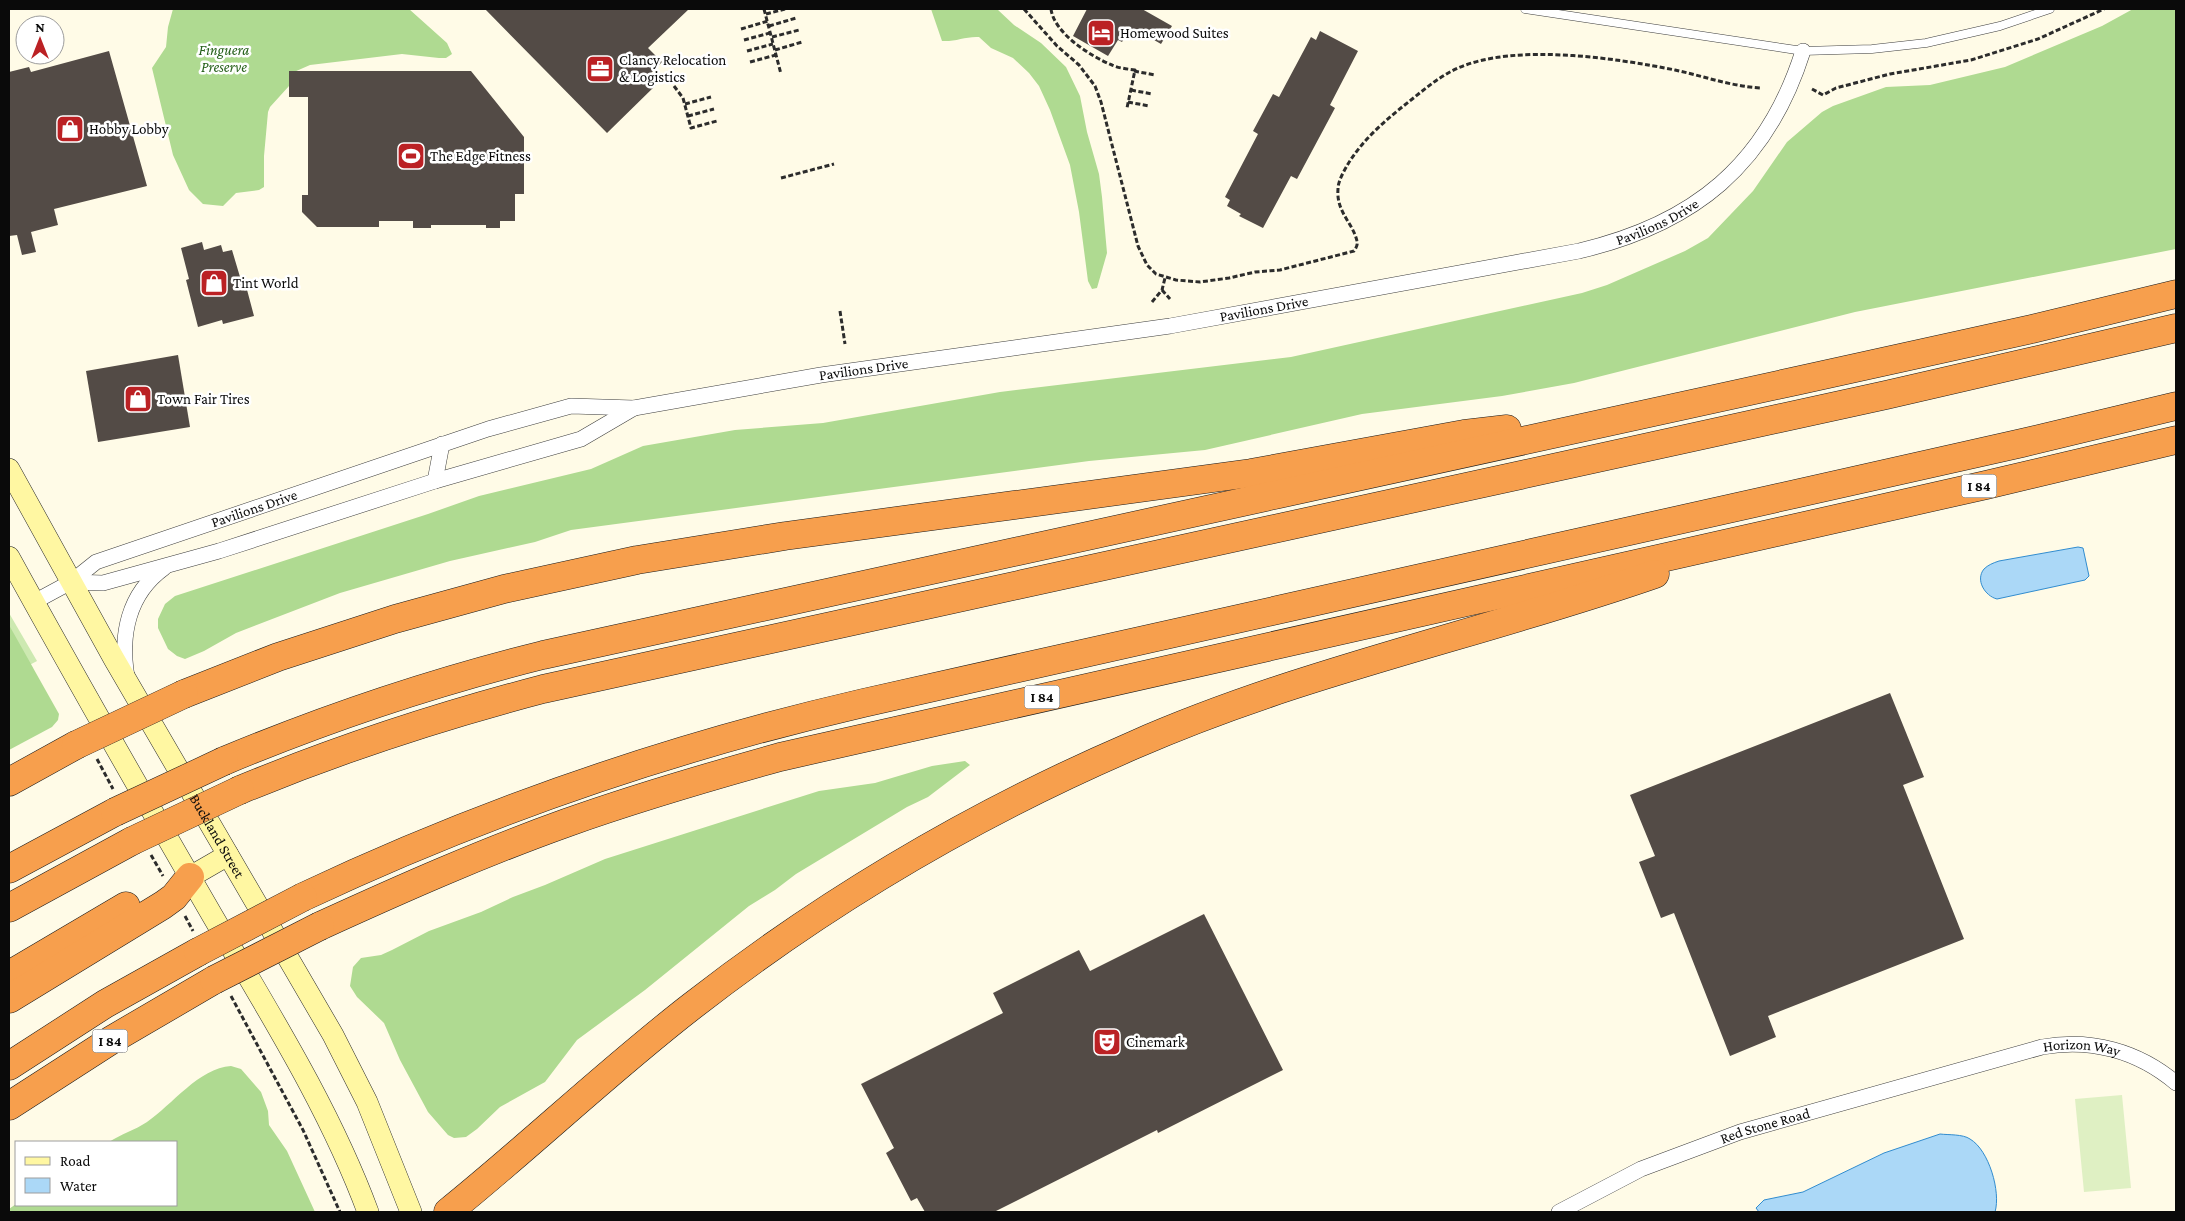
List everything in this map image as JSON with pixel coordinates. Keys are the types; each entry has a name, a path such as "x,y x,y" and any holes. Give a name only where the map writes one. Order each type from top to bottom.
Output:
{"highway":[{"path":"9,869 115,812 224,762 303,730 365,708 519,661 1578,429 2176,294"},
{"path":"9,908 132,841 240,790 379,737 543,689 1886,395 2176,328"},
{"path":"9,1066 98,1009 195,939 303,898 399,854 494,814 631,766 752,730 873,701 1993,450 2176,406"},
{"path":"9,782 76,745 184,694 296,651 404,616 504,589 637,560 784,536 1251,472 1475,432 1511,429 1578,429"},
{"name":"I 84","path":"9,1106 113,1039 222,988 320,926 448,869 565,823 671,788 780,757 2176,440"},
{"path":"448,1212 643,1046 742,968 876,878 943,838 1004,806 1128,747 1229,707 1339,671 1604,592 1782,530"},
{"path":"9,975 153,889 174,881 190,878"},
{"path":"9,999 163,905 174,897 190,878"}],"main road":[{"name":"Buckland Street","path":"9,469 128,683 350,1066 383,1139 411,1212"},
{"path":"9,557 111,742 297,1063 349,1166 368,1212"},
{"path":"190,878 228,855"}],"street":[{"name":"Pavilions Drive","path":"34,602 72,582 96,562 442,444 571,406 634,408 812,376 1206,320 1579,251 1619,241 1657,226 1681,213 1705,196 1736,169 1759,142 1777,113 1803,51"},
{"name":"Pavilions Drive","path":"72,582 103,583 219,551 436,481 581,439 634,408"},
{"path":"436,481 442,444"},
{"name":"Pavilions Drive","path":"128,683 124,644 130,611 145,585 169,564"},
{"name":"Horizon Way","path":"1981,1064 2051,1045 2096,1045 2139,1058 2176,1083"},
{"name":"Red Stone Road","path":"1559,1212 1641,1169 1702,1145 1740,1132 1981,1064"}],"lane":[{"path":"1525,9 1803,51 1872,49 1926,43 2008,23 2050,9"}],"path":[{"path":"764,9 781,74"},
{"path":"766,14 785,9"},
{"path":"1024,9 1057,46 1079,65 1095,86 1101,102 1112,152 1138,246 1147,265 1156,274 1165,278 1200,282 1256,272 1280,270 1354,251 1357,247 1357,241 1344,216 1338,199 1338,188 1348,164 1369,138 1393,114 1434,82 1473,63 1505,56 1587,56 1675,70 1732,86 1760,88"},
{"path":"1031,15 1033,9"},
{"path":"1051,9 1058,28 1074,42 1112,66 1155,75"},
{"path":"1812,89 1823,94 1836,88 1890,74 1971,60 2038,39 2104,9"},
{"path":"741,29 796,18"},
{"path":"744,40 799,30"},
{"path":"775,50 802,42"},
{"path":"747,51 773,44"},
{"path":"750,62 776,56"},
{"path":"1127,108 1134,71"},
{"path":"674,86 684,98 692,128 717,121"},
{"path":"1131,90 1152,94"},
{"path":"685,104 711,97"},
{"path":"1128,102 1149,106"},
{"path":"688,116 714,109"},
{"path":"781,178 834,164"},
{"path":"1152,302 1162,290 1165,278"},
{"path":"1162,290 1170,299"},
{"path":"840,311 845,344"},
{"path":"222,988 303,1130 340,1212"}],"green space":[{"name":"Finguera Preserve","path":"173,9 409,9 447,43 452,54 446,58 439,58 402,54 310,65 294,72 289,86 270,107 268,112 264,156 264,187 259,190 236,193 223,206 203,204 189,190 173,155 152,68 166,47 168,27"},
{"path":"931,9 997,9 1014,25 1041,43 1066,67 1080,96 1087,132 1099,174 1107,253 1097,288 1092,289 1088,281 1079,212 1070,165 1039,86 1029,73 1013,58 991,48 979,37 942,41"},
{"path":"2133,9 2176,9 2176,249 1855,312 1574,383 1502,396 1362,414 1205,450 1089,461 571,530 535,542 450,561 340,593 236,633 204,651 185,659 168,649 158,628 158,619 165,604 175,596 479,496 591,469 643,446 735,430 823,423 1000,392 1291,357 1582,293 1607,285 1685,251 1708,238 1753,191 1787,142 1822,112 1833,106 1886,87 1930,85 2005,67 2102,26"},
{"path":"9,613 37,661 9,676"},
{"path":"9,625 59,714 58,720 52,727 9,750"},
{"path":"965,761 970,765 928,797 907,807 796,874 749,906 645,990 577,1040 545,1082 500,1107 466,1137 454,1138 448,1135 428,1112 400,1060 384,1023 357,997 350,986 353,967 361,958 381,955 429,931 481,912 605,859 819,791 875,783 932,766"},
{"path":"231,1066 241,1069 261,1092 268,1111 269,1125 287,1151 315,1212 9,1212 9,1209 15,1205 178,1206 178,1141 111,1141 147,1122 186,1088 219,1068"},
{"path":"2122,1095 2131,1188 2084,1192 2075,1099"}],"water":[{"path":"2078,547 2083,548 2089,576 2085,580 1997,599 1985,591 1981,583 1981,573 1993,563"},
{"path":"1940,1134 1967,1137 1977,1144 1983,1152 1995,1183 1995,1212 1759,1212 1756,1208 1764,1200 1803,1192 1884,1153"}],"building":[{"name":"Clancy Relocation & Logistics","path":"485,9 689,9 648,48 662,62 648,76 656,85 607,133"},
{"name":"Homewood Suites","path":"1087,9 1142,9 1172,26 1161,44 1135,29 1134,31 1130,29 1122,42 1118,40 1108,56 1073,36"},
{"path":"1320,31 1358,51 1330,105 1335,108 1297,179 1291,176 1263,228 1239,216 1241,214 1227,206 1230,200 1225,197 1258,134 1253,131 1273,94 1279,97 1311,37 1316,40"},
{"name":"Hobby Lobby","path":"109,51 147,186 54,209 58,225 31,232 36,252 22,255 17,235 9,236 9,72 29,67 31,72 57,65 65,65 65,63"},
{"path":"289,71 471,71 524,137 524,194 515,194 515,221 500,221 500,228 486,228 486,225 431,225 431,228 413,228 413,221 379,221 379,227 317,227 302,212 302,195 308,195 308,97 289,97"},
{"name":"Tint World","path":"202,242 204,250 221,245 223,252 232,250 243,287 246,286 254,316 223,324 222,320 198,327 186,280 189,279 181,248"},
{"name":"Town Fair Tires","path":"178,355 190,427 98,442 86,371"},
{"path":"1890,693 1924,777 1903,785 1964,939 1768,1016 1776,1037 1730,1056 1674,913 1661,918 1639,862 1655,856 1630,795"},
{"name":"Cinemark","path":"1204,914 1283,1070 1158,1133 1157,1130 994,1212 925,1212 917,1198 911,1201 886,1153 894,1148 861,1084 1003,1013 993,993 1079,950 1090,971"}],"place":[{"name":"Homewood Suites","path":"1101,33"},
{"name":"Clancy Relocation & Logistics","path":"600,69"},
{"name":"Hobby Lobby","path":"70,129"},
{"name":"The Edge Fitness","path":"411,156"},
{"name":"Tint World","path":"214,283"},
{"name":"Town Fair Tires","path":"138,399"},
{"name":"Cinemark","path":"1107,1042"}]}
